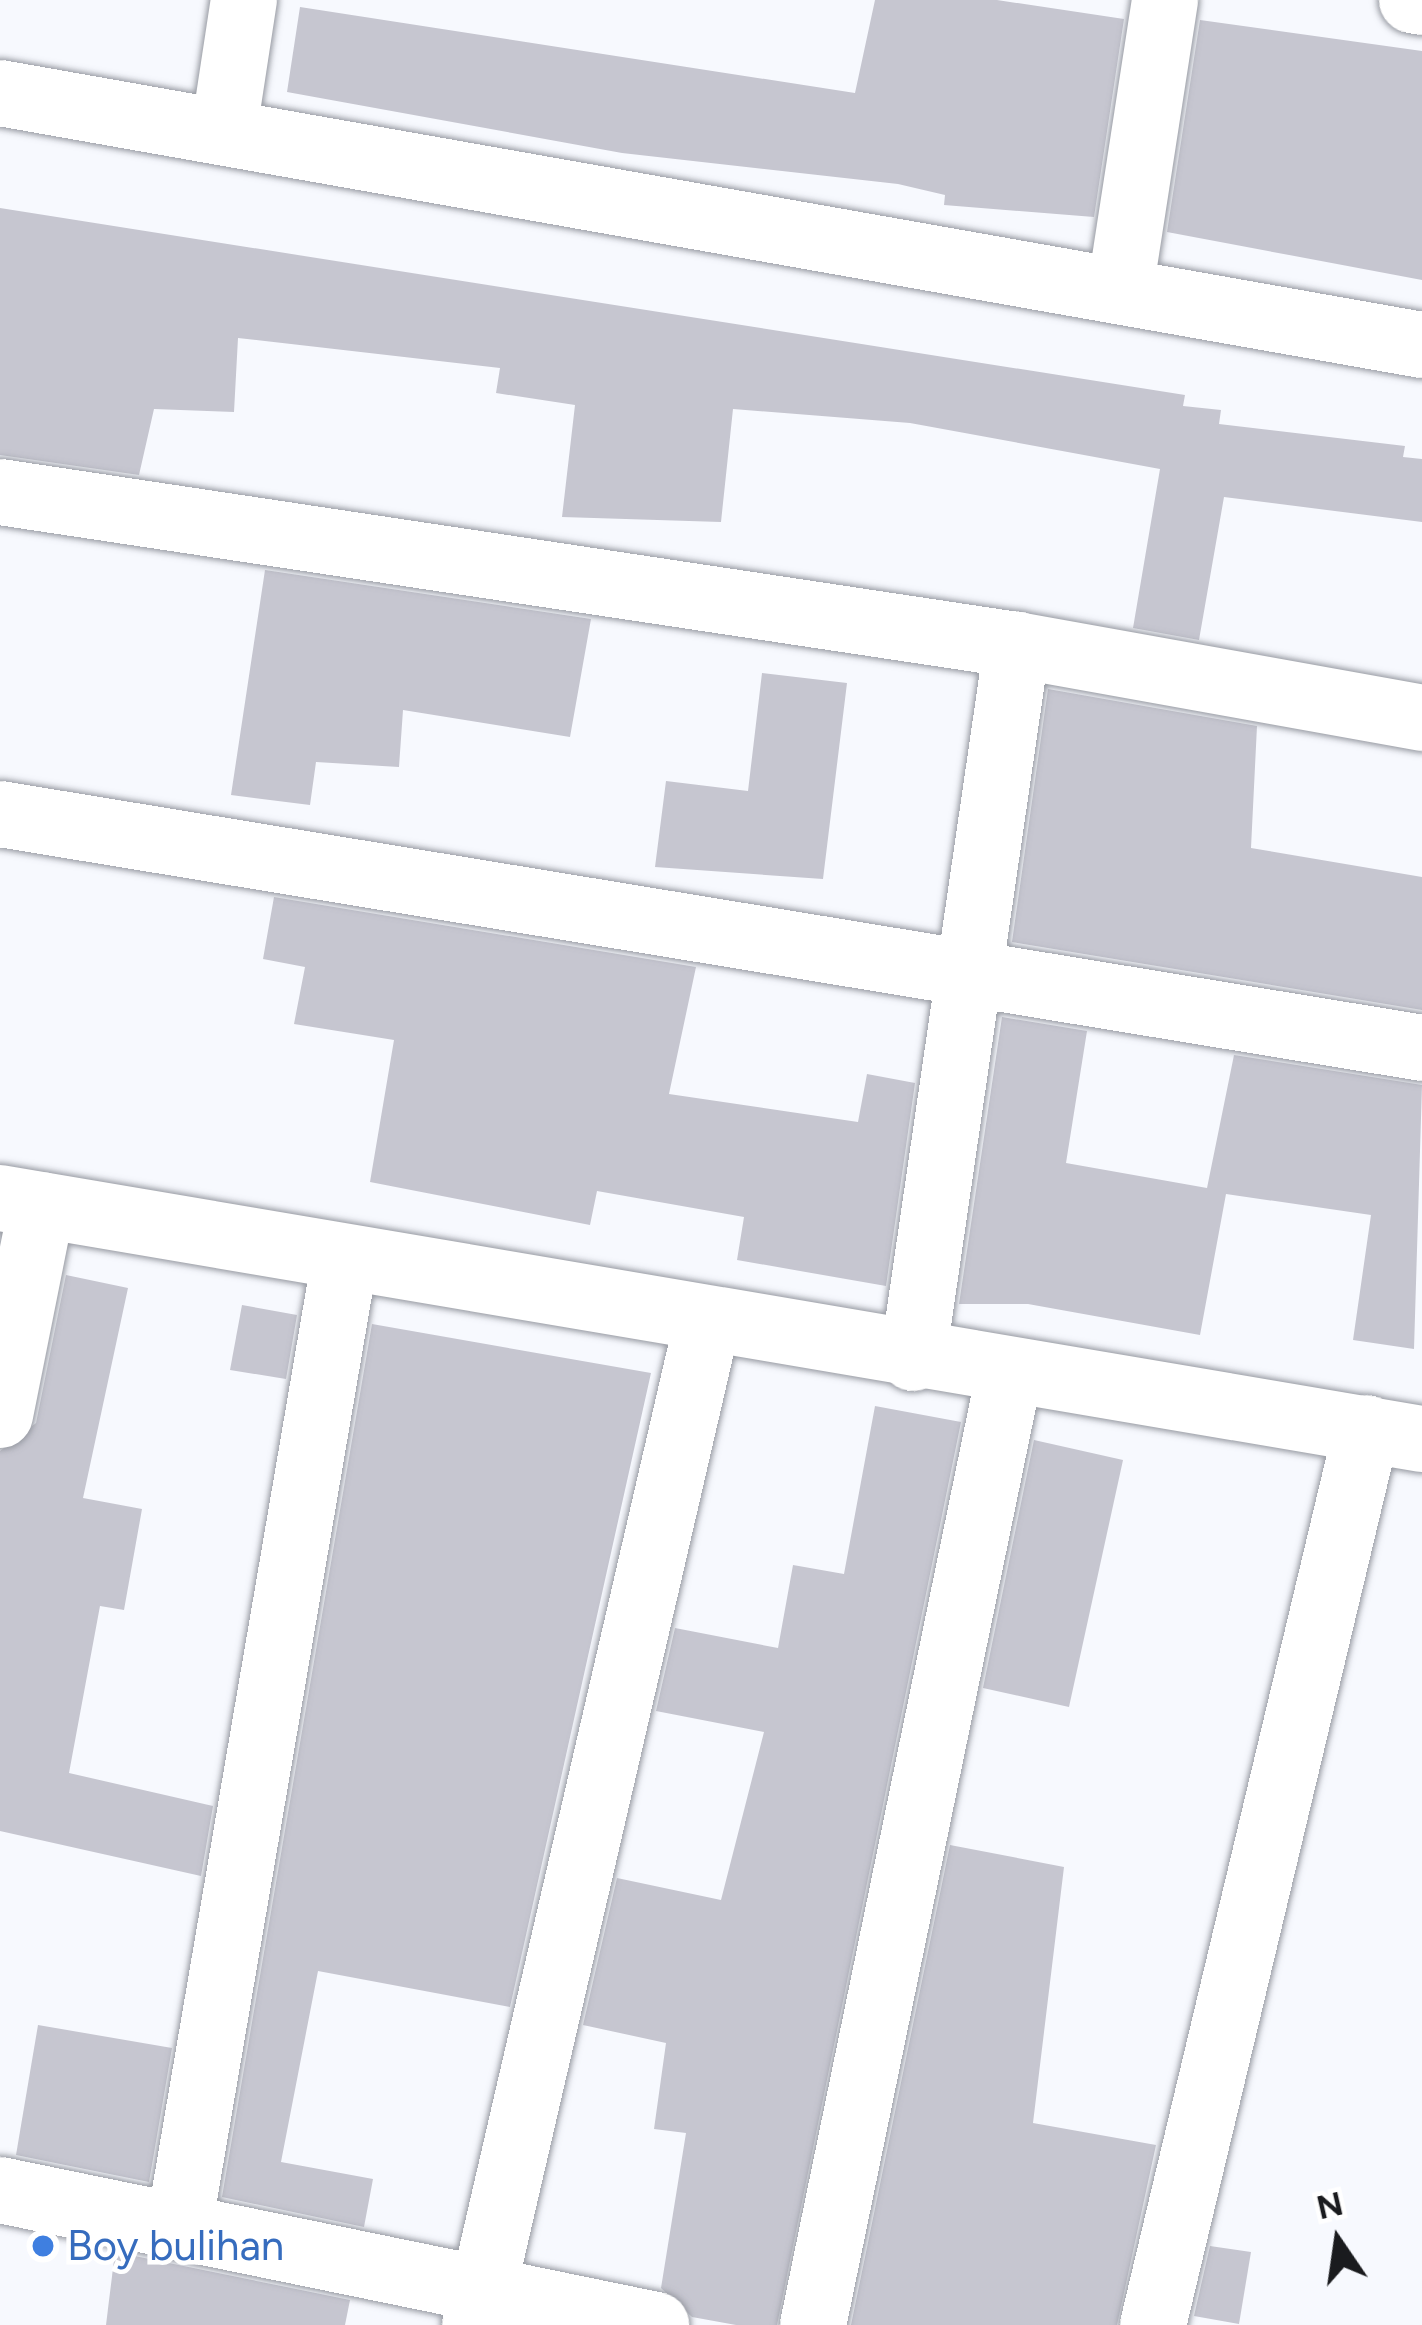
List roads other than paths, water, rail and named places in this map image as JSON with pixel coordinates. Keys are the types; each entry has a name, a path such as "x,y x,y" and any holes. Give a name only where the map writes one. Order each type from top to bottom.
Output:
{"street":[{"path":"224,130 244,0"},
{"path":"1120,291 1166,0"},
{"path":"1412,0 1422,2"},
{"path":"0,93 1422,345"},
{"path":"0,491 1017,645 1422,718"},
{"path":"913,1358 1017,645"},
{"path":"0,814 1422,1048"},
{"path":"0,1415 21,1201 1010,1375 1394,1434 1153,2325"},
{"path":"179,2227 345,1258"},
{"path":"478,2307 706,1323"},
{"path":"813,2325 1010,1375"},
{"path":"0,2190 179,2227 478,2307 656,2325"}],"place":[{"name":"Boy bulihan","path":"43,2246"}]}
